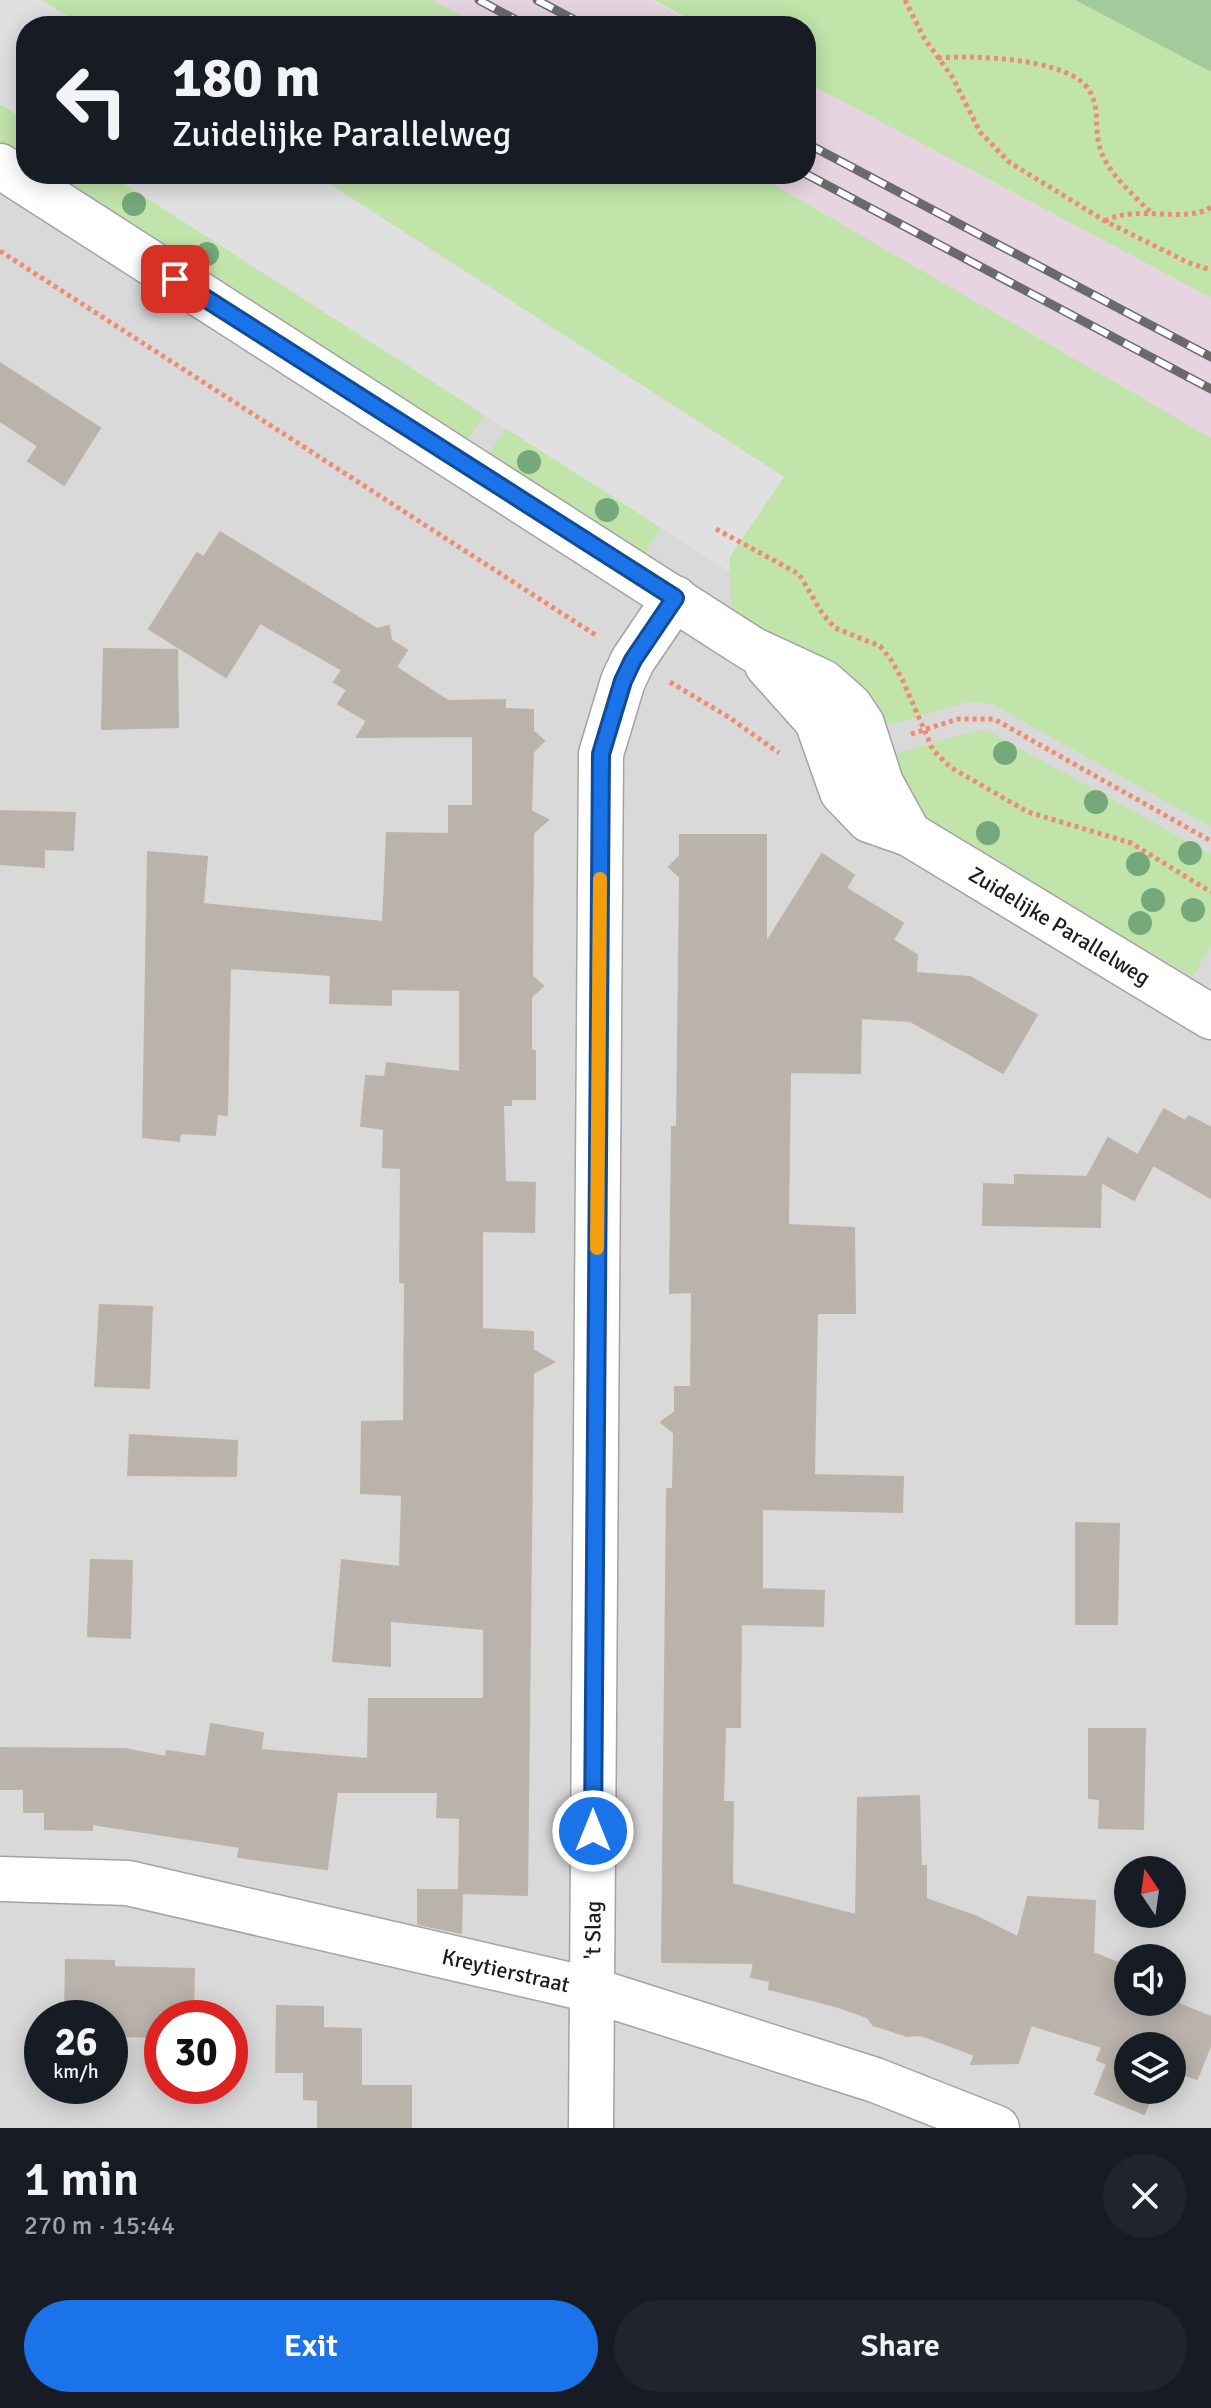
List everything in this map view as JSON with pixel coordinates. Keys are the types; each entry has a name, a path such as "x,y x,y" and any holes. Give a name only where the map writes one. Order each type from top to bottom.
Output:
{"street":[{"name":"Zuidelijke Parallelweg","path":"28,184 752,649 817,721 842,792 869,820 909,834 1211,1017"},
{"name":"'t Slag","path":"591,2128 601,754 623,681 633,660 675,598"},
{"name":"Kreytierstraat","path":"0,1879 128,1883 592,1990 875,2080 997,2128"}],"path":[{"path":"905,0 924,38 953,78 980,132 1009,162 1105,221 1187,262 1211,270"},
{"path":"938,58 967,56 1026,62 1070,74 1086,87 1097,108 1099,147 1117,176 1151,213"},
{"path":"1105,221 1117,214 1188,213 1211,207"},
{"path":"716,529 799,574 822,613 835,628 880,646 903,681 933,750 950,767 1028,812 1131,843 1211,892"}],"shaded area":[{"path":"0,0 271,0 298,16 16,16 16,184 581,184 1211,556 1211,2128 0,2128"},
{"path":"0,0 42,0 67,16 16,16 16,114 0,104"},
{"path":"376,0 651,0 681,16 406,16"},
{"path":"816,87 1211,298 1211,471 721,184 816,184"},
{"path":"125,184 330,184 784,477 729,558 730,572"}],"green space":[{"path":"42,0 432,0 462,16 67,16"},
{"path":"653,0 1075,0 1211,72 1211,298 816,87 816,16 683,16"},
{"path":"1075,0 1211,0 1211,72"},
{"path":"0,104 16,114 16,152 0,142"},
{"path":"67,184 125,184 484,415 467,441"},
{"path":"330,184 772,184 1211,438 1211,827 992,704 968,702 875,729 834,673 732,609 729,558 783,476"},
{"path":"506,428 645,516 679,499 645,553 489,454"},
{"path":"976,731 988,731 1211,854 1211,944 1193,977 926,823 889,755"}],"building":[{"path":"0,363 100,428 64,485 28,461 38,446 0,421"},
{"path":"220,532 377,629 389,626 391,640 407,650 396,667 448,701 505,700 505,709 533,710 533,731 544,741 533,752 531,811 548,820 533,833 532,976 543,986 531,997 535,1099 511,1099 511,1105 503,1105 505,1182 535,1183 534,1232 482,1231 482,1329 533,1332 533,1350 554,1362 533,1373 527,1895 462,1893 461,1933 418,1924 418,1890 459,1890 460,1818 437,1817 438,1792 337,1792 327,1869 238,1857 240,1847 92,1824 92,1830 45,1829 45,1812 24,1812 24,1789 0,1789 0,1748 125,1749 166,1757 167,1751 206,1757 211,1724 263,1733 261,1750 368,1759 369,1699 484,1699 484,1629 390,1621 390,1666 333,1661 342,1560 400,1567 402,1495 361,1493 362,1422 404,1421 405,1283 400,1282 401,1168 383,1167 384,1129 361,1126 366,1076 385,1077 387,1063 460,1072 460,990 391,989 391,1005 330,1003 331,975 230,968 227,1115 217,1114 215,1135 180,1133 179,1141 143,1137 148,852 207,857 203,904 383,922 387,833 449,834 449,806 473,806 473,736 357,737 367,721 338,704 347,690 334,682 342,670 260,623 226,677 149,629 197,553 204,557"},
{"path":"104,649 177,650 178,727 102,729"},
{"path":"0,811 75,813 73,850 44,849 44,867 0,864"},
{"path":"680,835 766,835 766,943 822,854 854,875 846,888 903,923 893,940 917,955 916,973 970,977 1037,1015 1003,1073 910,1021 861,1018 860,1073 790,1072 788,1225 854,1228 855,1313 817,1313 814,1475 903,1477 902,1512 762,1509 762,1589 824,1591 823,1626 741,1624 740,1727 725,1727 723,1802 733,1802 732,1884 856,1915 858,1798 919,1796 921,1866 926,1866 926,1899 975,1916 1018,1937 1028,1897 1095,1901 1093,1953 1114,1961 1114,2016 1186,2016 1186,2007 1211,2017 1211,2044 1197,2079 1186,2075 1186,2032 1114,2032 1114,2102 1095,2094 1107,2064 1097,2060 1102,2047 1031,2025 1018,2063 971,2064 975,2055 921,2035 907,2036 873,2025 867,2017 839,2007 769,1989 770,1981 751,1977 754,1963 662,1962 667,1489 673,1489 674,1433 661,1422 675,1412 675,1387 691,1387 692,1292 670,1293 672,1127 677,1127 680,877 669,867 680,856"},
{"path":"1164,1109 1185,1121 1189,1116 1211,1128 1211,1198 1153,1165 1134,1200 1101,1182 1100,1227 983,1225 984,1184 1015,1185 1015,1175 1092,1177 1088,1175 1108,1138 1138,1155"},
{"path":"100,1305 152,1307 149,1388 95,1386"},
{"path":"130,1435 237,1441 236,1476 128,1475"},
{"path":"1076,1523 1119,1524 1117,1624 1076,1624"},
{"path":"91,1560 132,1561 130,1638 88,1636"},
{"path":"1089,1729 1145,1729 1143,1829 1099,1828 1100,1799 1089,1798"},
{"path":"66,1960 114,1961 114,1967 194,1969 193,2000 144,2000 144,2037 128,2036 128,2000 65,2000"},
{"path":"277,2006 323,2007 323,2028 361,2029 361,2086 411,2086 411,2128 318,2128 318,2100 304,2099 304,2072 276,2072"},
{"path":"1120,2104 1148,2104 1144,2114"}],"railway":[{"path":"479,0 509,16"},
{"path":"537,0 567,16"},
{"path":"816,148 1211,357"},
{"path":"816,179 1211,389"}],"slow traffic":[{"path":"597,1248 600,879"}],"route":[{"path":"175,279 675,598 633,660 623,681 601,754 593,1831"}]}
